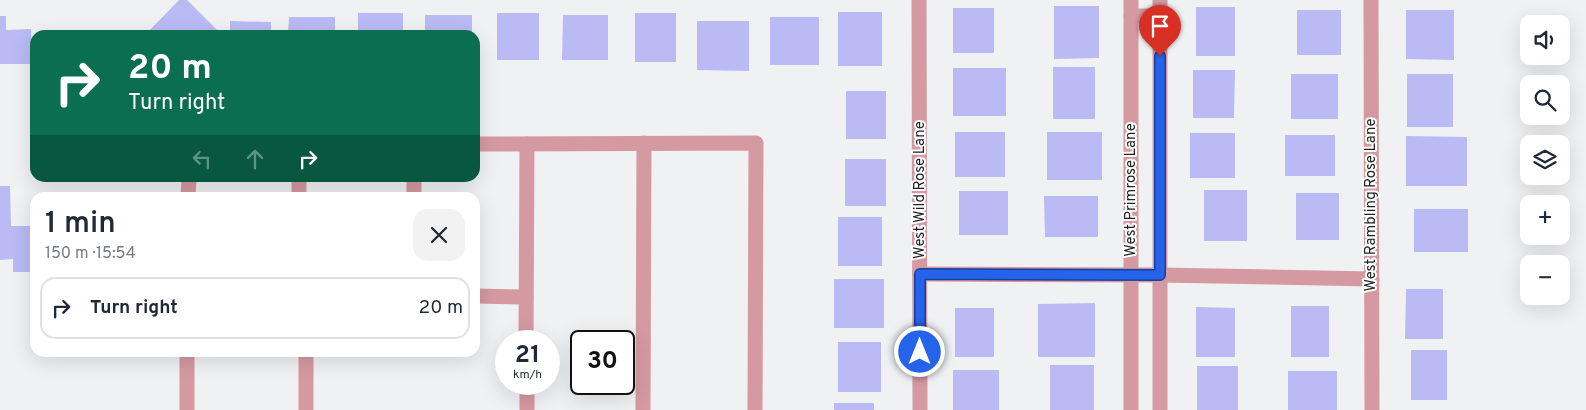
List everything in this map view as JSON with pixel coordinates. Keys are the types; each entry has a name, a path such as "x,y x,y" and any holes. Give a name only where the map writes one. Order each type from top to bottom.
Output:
{"street":[{"name":"West Wild Rose Lane","path":"919,0 920,410"},
{"name":"West Primrose Lane","path":"1131,0 1131,410"},
{"name":"West Primrose Lane","path":"1160,0 1160,410"},
{"name":"West Rambling Rose Lane","path":"1371,0 1372,410"},
{"path":"1131,16 1160,16"},
{"path":"642,410 644,143"},
{"path":"480,144 756,143 755,410"},
{"path":"526,330 527,144"},
{"path":"920,274 1160,275 1372,279"},
{"path":"480,296 526,297"},
{"path":"187,357 187,410"},
{"path":"306,357 306,410"},
{"path":"526,395 527,410"}],"building":[{"path":"179,0 187,0 217,30 150,30"},
{"path":"1054,6 1099,6 1099,58 1054,59"},
{"path":"1196,7 1235,7 1235,56 1196,56"},
{"path":"953,8 994,8 994,53 953,53"},
{"path":"1297,10 1341,10 1341,55 1297,55"},
{"path":"1406,10 1454,10 1454,60 1406,59"},
{"path":"838,12 882,12 882,66 838,66"},
{"path":"358,13 403,13 403,30 358,30"},
{"path":"497,13 539,13 539,60 497,60"},
{"path":"635,13 676,13 676,62 635,62"},
{"path":"425,15 472,15 472,30 425,30"},
{"path":"563,15 608,15 608,60 562,60"},
{"path":"0,16 6,16 6,30 31,29 30,64 0,64"},
{"path":"289,17 335,17 335,30 288,30"},
{"path":"770,17 819,17 819,65 770,65"},
{"path":"230,21 271,22 271,30 230,30"},
{"path":"697,21 749,21 749,71 697,70"},
{"path":"1053,67 1095,67 1095,119 1053,119"},
{"path":"953,68 1006,68 1006,116 953,116"},
{"path":"1193,70 1235,70 1234,118 1193,118"},
{"path":"1291,74 1338,74 1338,119 1291,119"},
{"path":"1407,74 1453,74 1453,127 1407,127"},
{"path":"846,91 886,91 886,139 846,139"},
{"path":"955,132 1005,132 1005,177 955,177"},
{"path":"1047,132 1102,132 1102,180 1047,180"},
{"path":"1190,133 1235,133 1235,178 1190,178"},
{"path":"1285,135 1335,135 1335,176 1285,176"},
{"path":"1406,136 1467,137 1467,186 1406,186"},
{"path":"845,159 886,159 886,206 845,206"},
{"path":"0,186 10,186 11,226 30,226 30,272 13,272 13,259 0,260"},
{"path":"1204,190 1247,190 1247,241 1204,241"},
{"path":"959,191 1008,191 1008,235 959,235"},
{"path":"1296,193 1339,193 1339,240 1296,240"},
{"path":"1044,196 1098,196 1098,237 1045,237"},
{"path":"1414,209 1468,209 1468,252 1414,252"},
{"path":"838,217 882,217 882,266 838,266"},
{"path":"834,279 884,279 884,328 834,328"},
{"path":"1406,289 1443,289 1443,339 1405,339"},
{"path":"1095,303 1095,357 1038,357 1038,304"},
{"path":"1291,306 1329,306 1329,357 1291,357"},
{"path":"1196,307 1235,308 1235,357 1196,357"},
{"path":"955,308 994,308 994,357 955,357"},
{"path":"838,342 881,342 881,392 838,392"},
{"path":"1411,350 1447,350 1447,400 1411,400"},
{"path":"1050,365 1094,365 1094,410 1050,410"},
{"path":"1197,366 1238,366 1238,410 1197,410"},
{"path":"953,370 999,370 999,410 953,410"},
{"path":"1288,371 1337,371 1337,410 1288,410"},
{"path":"834,403 874,403 874,410 834,410"}],"route":[{"path":"920,352 920,274 1160,275 1160,56"}]}
